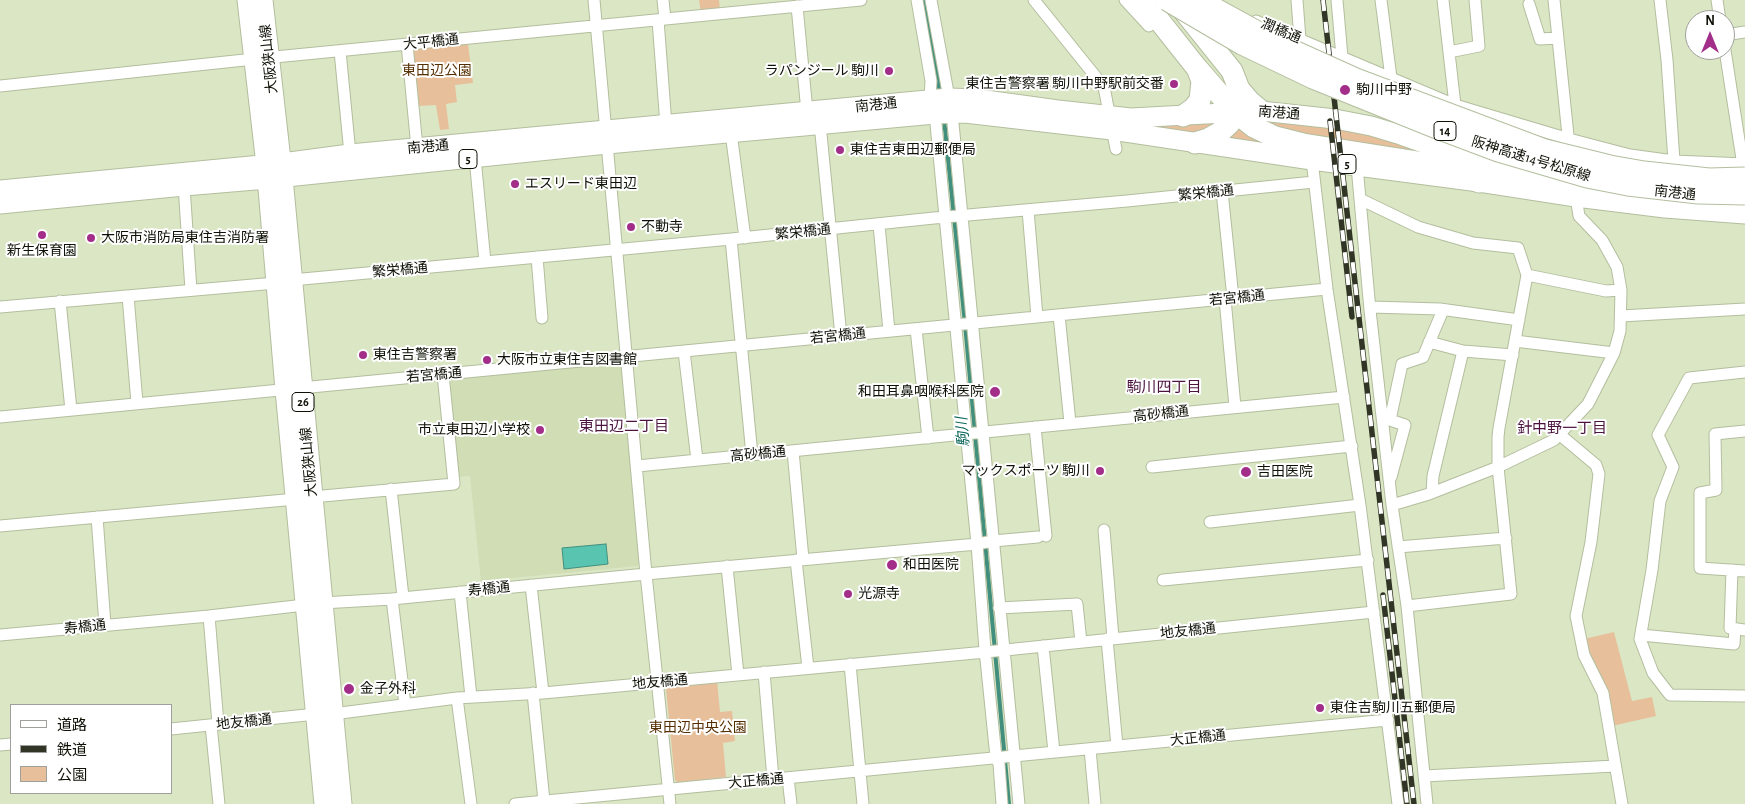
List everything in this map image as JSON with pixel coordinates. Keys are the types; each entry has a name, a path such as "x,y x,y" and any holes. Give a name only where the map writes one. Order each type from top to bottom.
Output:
{"highway":[{"path":"1143,0 1196,67 1235,112 1254,128 1275,137 1304,144 1456,168 1479,182"},
{"name":"阪神高速14号松原線","path":"1167,0 1242,44 1313,78 1498,151 1579,175 1628,185 1745,196"},
{"path":"1175,0 1232,71 1239,89 1261,111"},
{"name":"阪神高速14号松原線","path":"1199,0 1285,47 1356,79 1545,150 1610,166 1644,172 1709,179 1744,170"},
{"path":"1183,116 1194,108 1200,100 1202,81 1196,67"},
{"path":"1195,143 1208,140 1219,133 1233,118 1239,89"}],"main road":[{"name":"大阪狭山線","path":"247,0 261,58 275,171 293,388 325,714 342,804"},
{"name":"大阪狭山線","path":"261,58 263,0"},
{"name":"南港通","path":"0,190 475,158 606,137 666,125 813,118 942,106 978,99 1112,132 1479,182 1575,189 1745,196"},
{"name":"南港通","path":"1112,132 1132,118 1261,111 1335,119 1401,134 1494,168 1545,178 1575,189 1665,208 1745,214"},
{"name":"南港通","path":"0,204 184,186 275,171 350,154 417,148 606,137 731,133 813,118"},
{"name":"大阪狭山線","path":"324,804 325,714"}],"street":[{"path":"594,0 646,574 670,804"},
{"path":"663,0 661,19 666,125"},
{"name":"大平橋通","path":"0,86 261,58 802,4 861,0"},
{"path":"917,0 931,81 942,106 945,217 964,324 974,433 992,541 1003,650 1004,757 999,764 1002,804"},
{"path":"931,0 942,106 961,216 964,324 974,433 978,544 986,652 1004,757 1018,804"},
{"path":"1034,0 1104,87 1112,132"},
{"path":"1125,0 1149,26"},
{"name":"潤橋通","path":"1222,0 1252,19 1455,105 1568,140 1630,155 1744,170"},
{"path":"1297,0 1300,40"},
{"path":"1337,0 1342,57"},
{"path":"1381,0 1391,78"},
{"path":"1443,0 1455,105"},
{"path":"1449,52 1479,46 1475,0"},
{"path":"1392,505 1432,493 1498,466 1554,440 1588,404 1614,353 1620,331 1621,290 1617,267 1602,240 1579,216 1568,140 1554,0"},
{"path":"1660,0 1667,60 1674,161"},
{"path":"802,4 813,118 830,229 840,336"},
{"path":"1529,4 1540,39 1558,38"},
{"path":"406,44 417,148"},
{"path":"340,51 350,154"},
{"path":"1728,60 1739,101 1744,170"},
{"path":"731,133 745,238"},
{"path":"475,158 485,262"},
{"path":"1312,160 1326,289 1352,446 1368,560 1398,804"},
{"path":"1357,166 1389,481 1407,606 1427,804"},
{"name":"繁栄橋通","path":"0,307 537,258 1314,182"},
{"path":"184,186 191,290"},
{"path":"1222,191 1235,407"},
{"path":"1360,199 1418,228 1473,243 1518,248 1528,275 1499,428 1498,466 1511,594 1407,606"},
{"path":"1028,210 1037,317"},
{"path":"879,224 889,331"},
{"path":"731,239 752,455"},
{"path":"537,258 542,318"},
{"path":"1528,275 1606,291 1621,290"},
{"name":"若宮橋通","path":"0,417 1326,289"},
{"path":"128,296 137,403"},
{"path":"60,301 71,410"},
{"path":"1370,306 1443,310 1519,320"},
{"path":"1621,316 1745,309"},
{"path":"1389,481 1405,424 1390,420 1402,364 1423,357 1443,310"},
{"path":"1059,315 1070,424"},
{"path":"916,329 928,438"},
{"path":"1516,341 1614,353"},
{"path":"1429,342 1463,351 1513,355"},
{"path":"684,351 697,460"},
{"path":"1432,493 1433,476 1463,351"},
{"path":"1745,372 1689,378 1658,435 1673,467 1660,501 1652,570 1640,639 1653,673 1670,695 1745,696"},
{"path":"0,526 454,484 443,374"},
{"name":"高砂橋通","path":"637,466 1344,397"},
{"path":"992,541 1042,536 1036,427"},
{"path":"1745,431 1715,434 1716,490 1700,493 1700,568 1745,571"},
{"path":"1559,434 1596,465 1599,474 1591,542 1576,616 1584,655 1603,693 1622,804"},
{"path":"1152,466 1352,446"},
{"path":"794,451 808,668"},
{"path":"391,489 405,705"},
{"path":"1210,522 1360,506"},
{"path":"97,517 105,624"},
{"path":"1104,530 1117,746"},
{"path":"1398,547 1506,538"},
{"name":"寿橋通","path":"0,635 209,616 314,604 978,544 992,541"},
{"path":"1163,580 1368,560"},
{"path":"726,566 738,675"},
{"path":"1641,635 1734,644 1740,629 1730,628 1732,570"},
{"path":"532,585 544,801"},
{"path":"460,592 470,697"},
{"path":"999,608 1077,604 1081,642"},
{"name":"地友橋通","path":"172,729 325,714 457,698 538,693 986,652 1374,612"},
{"path":"209,616 219,804"},
{"path":"1043,646 1054,752"},
{"path":"850,664 863,804"},
{"path":"764,672 774,779"},
{"path":"457,698 471,804"},
{"name":"大正橋通","path":"515,804 1388,720"},
{"path":"1090,749 1095,804"},
{"path":"1424,776 1615,766"},
{"path":"788,778 791,804"}],"shaded area":[{"name":"市立東田辺小学校","path":"616,362 621,366 640,562 638,566 481,581 470,476 457,477 450,384 452,379"}],"green space":[{"path":"699,0 719,0 720,11 701,13"},
{"name":"東田辺公園","path":"468,44 473,83 455,85 457,102 446,104 449,129 440,130 436,105 419,106 412,52 415,49"},
{"path":"1260,119 1356,130 1444,157 1297,137"},
{"path":"1226,121 1201,136 1129,124"},
{"path":"1236,123 1284,148 1217,140"},
{"path":"1614,632 1632,701 1652,697 1656,716 1612,726 1584,639"},
{"name":"東田辺中央公園","path":"717,680 720,712 732,711 735,741 723,743 726,777 678,783 675,780 666,689 669,685"}],"water":[{"path":"606,544 608,564 564,569 562,548"}],"waterway":[{"name":"駒川","path":"923,0 940,93"},
{"name":"駒川","path":"944,119 965,324 1009,804"}],"railway":[{"path":"1323,0 1414,804"},
{"path":"1330,121 1352,317"},
{"path":"1383,595 1407,804"}],"place":[{"name":"ラパンジール 駒川","path":"889,71"},
{"name":"東住吉警察署 駒川中野駅前交番","path":"1174,84"},
{"name":"駒川中野","path":"1345,90"},
{"name":"東住吉東田辺郵便局","path":"840,150"},
{"name":"エスリード東田辺","path":"515,184"},
{"name":"不動寺","path":"631,227"},
{"name":"新生保育園","path":"42,235"},
{"name":"大阪市消防局東住吉消防署","path":"91,238"},
{"name":"東住吉警察署","path":"363,355"},
{"name":"大阪市立東住吉図書館","path":"487,360"},
{"name":"和田耳鼻咽喉科医院","path":"995,392"},
{"name":"市立東田辺小学校","path":"540,430"},
{"name":"マックスポーツ 駒川","path":"1100,471"},
{"name":"吉田医院","path":"1246,472"},
{"name":"和田医院","path":"892,565"},
{"name":"光源寺","path":"848,594"},
{"name":"金子外科","path":"349,689"},
{"name":"東住吉駒川五郵便局","path":"1320,708"}],"district":[{"name":"駒川四丁目","path":"1164,387"},
{"name":"東田辺二丁目","path":"624,426"},
{"name":"針中野一丁目","path":"1562,428"}]}
